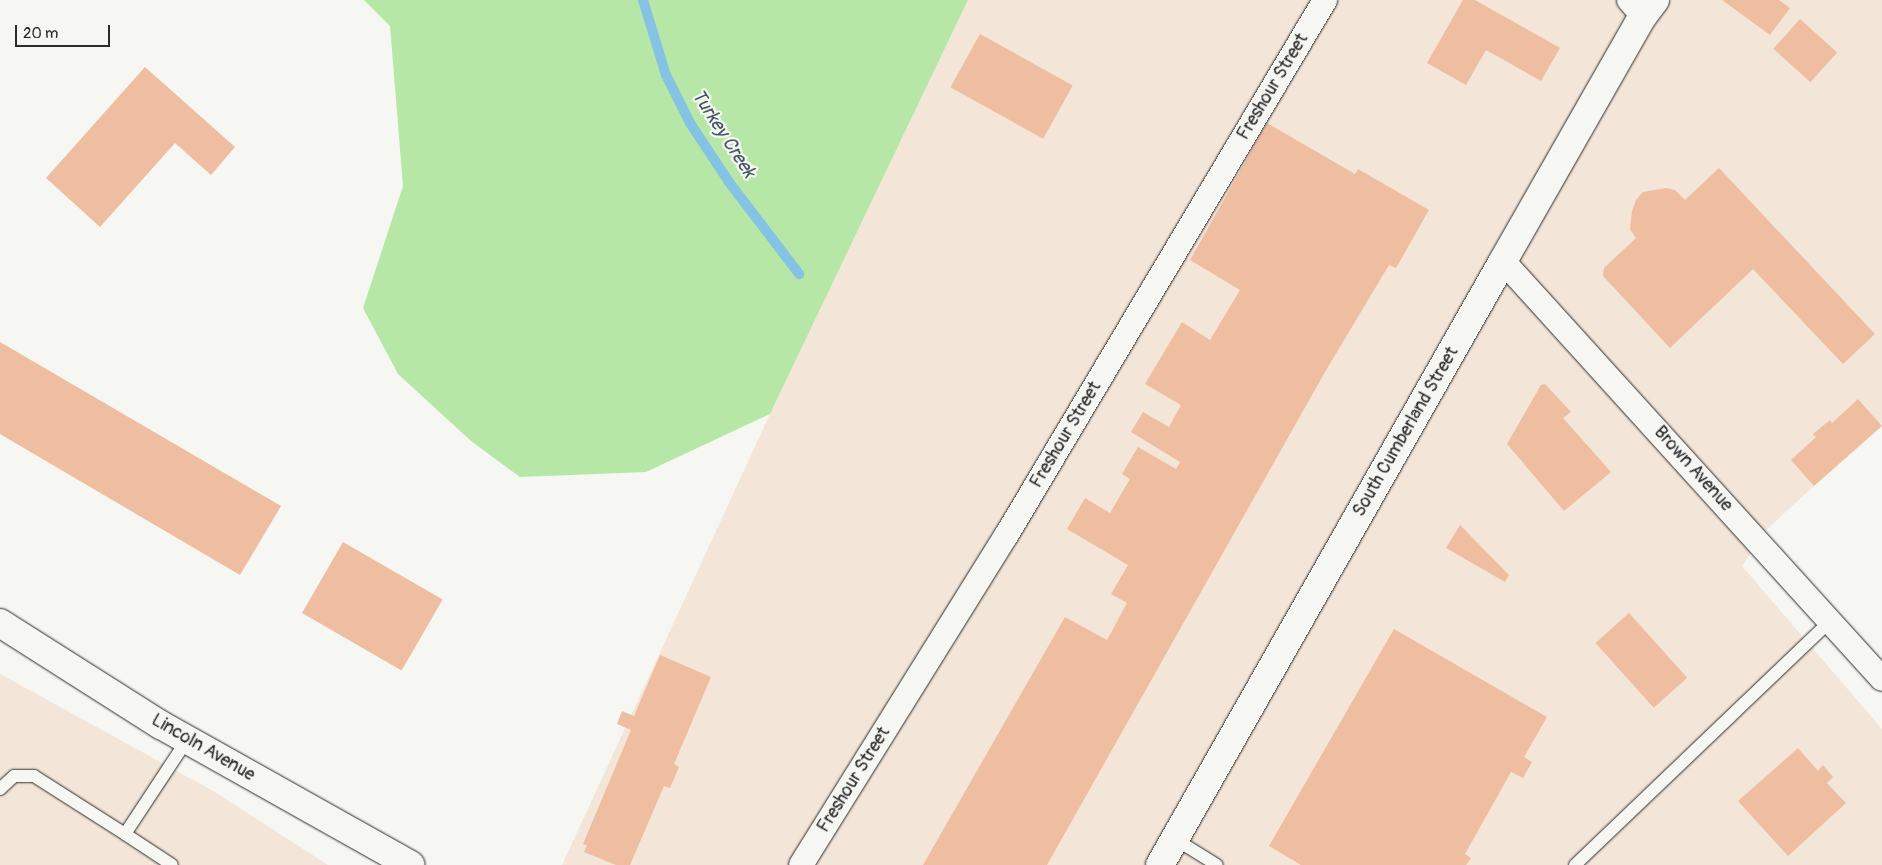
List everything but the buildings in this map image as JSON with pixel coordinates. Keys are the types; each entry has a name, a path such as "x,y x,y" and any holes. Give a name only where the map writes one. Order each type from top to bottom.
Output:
{"main road":[{"name":"South Cumberland Street","path":"1160,865 1503,260 1643,5"},
{"name":"Lincoln Avenue","path":"0,623 187,740 398,862"}],"street":[{"name":"Freshour Street","path":"801,865 1012,528 1325,0"},
{"name":"Brown Avenue","path":"1503,260 1831,620 1882,679"}],"lane":[{"path":"1575,865 1831,620"},
{"path":"125,834 187,740"},
{"path":"0,789 14,776 34,776 172,865"},
{"path":"1175,839 1217,865"}],"shaded area":[{"path":"968,0 1882,0 1882,423 1765,531 1742,566 1882,729 1882,865 562,865 770,414"},
{"path":"0,674 215,792 328,865 0,865"}],"green space":[{"path":"364,0 968,0 770,414 646,472 520,477 471,441 398,374 363,308 403,186 390,26"}],"waterway":[{"name":"Turkey Creek","path":"643,0 666,75 690,123 729,182 799,274"}]}
